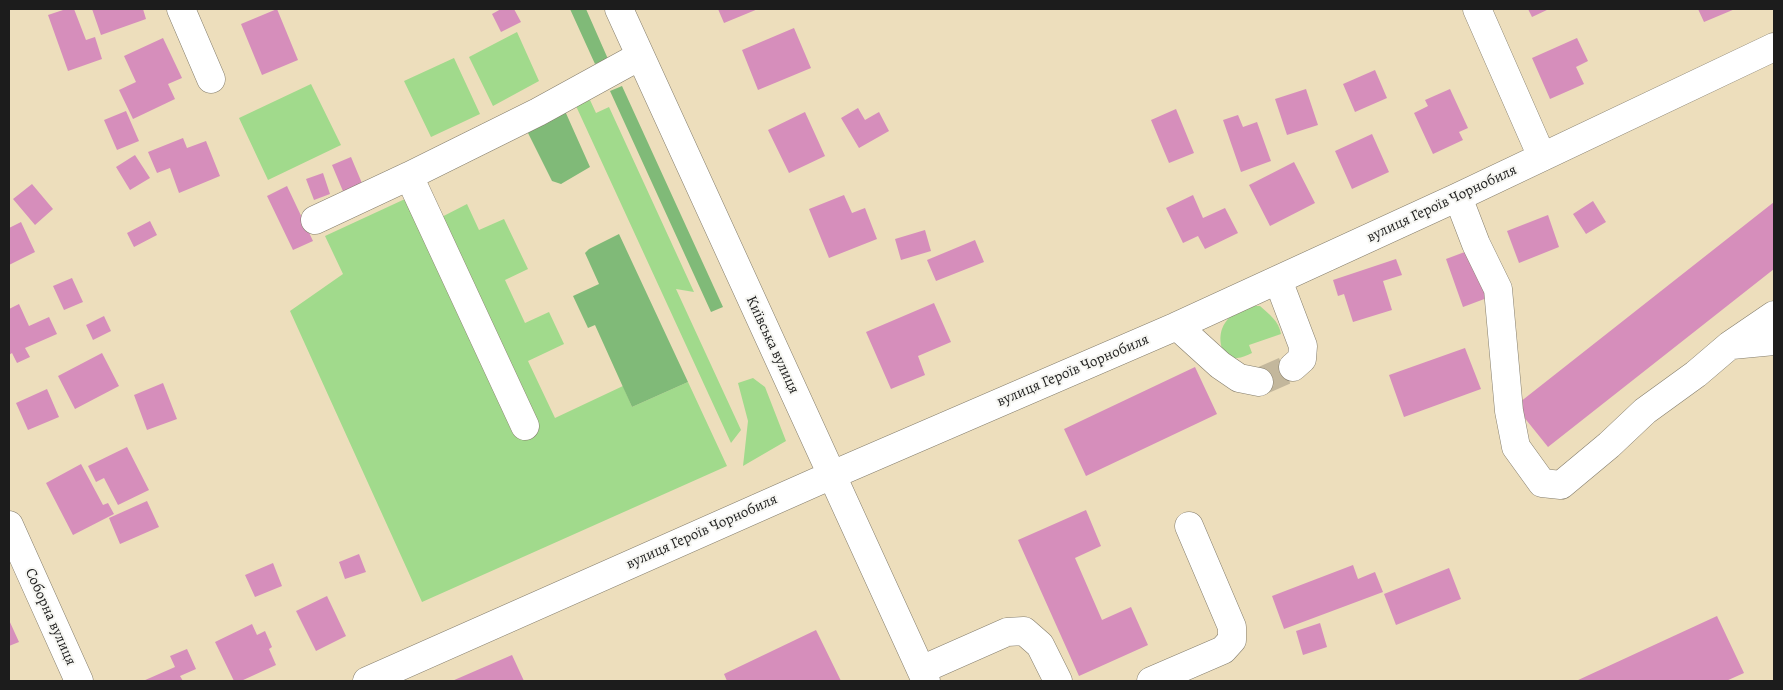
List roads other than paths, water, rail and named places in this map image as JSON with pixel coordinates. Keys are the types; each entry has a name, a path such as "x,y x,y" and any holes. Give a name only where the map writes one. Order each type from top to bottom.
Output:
{"street":[{"path":"181,9 210,79"},
{"name":"Київська вулиця","path":"619,9 924,676"},
{"path":"1477,9 1542,156"},
{"name":"вулиця Героїв Чорнобиля","path":"366,681 832,475 1177,326 1458,197 1774,47"},
{"path":"315,220 538,112 640,56"},
{"path":"409,176 525,426"},
{"path":"1458,197 1476,244 1498,289 1509,412 1516,447 1542,483 1561,485 1645,411 1696,374 1730,345 1774,315"},
{"path":"1278,280 1303,346 1302,359 1293,367"},
{"path":"1177,326 1220,365 1239,378 1259,382"},
{"path":"1730,345 1774,341"},
{"name":"Соборна вулиця","path":"9,525 78,681"},
{"path":"1151,681 1223,650 1232,640 1232,627 1189,526"},
{"path":"924,676 1007,632 1024,631 1040,645 1058,681"}],"tunnel":[{"path":"1259,382 1293,367"}]}
